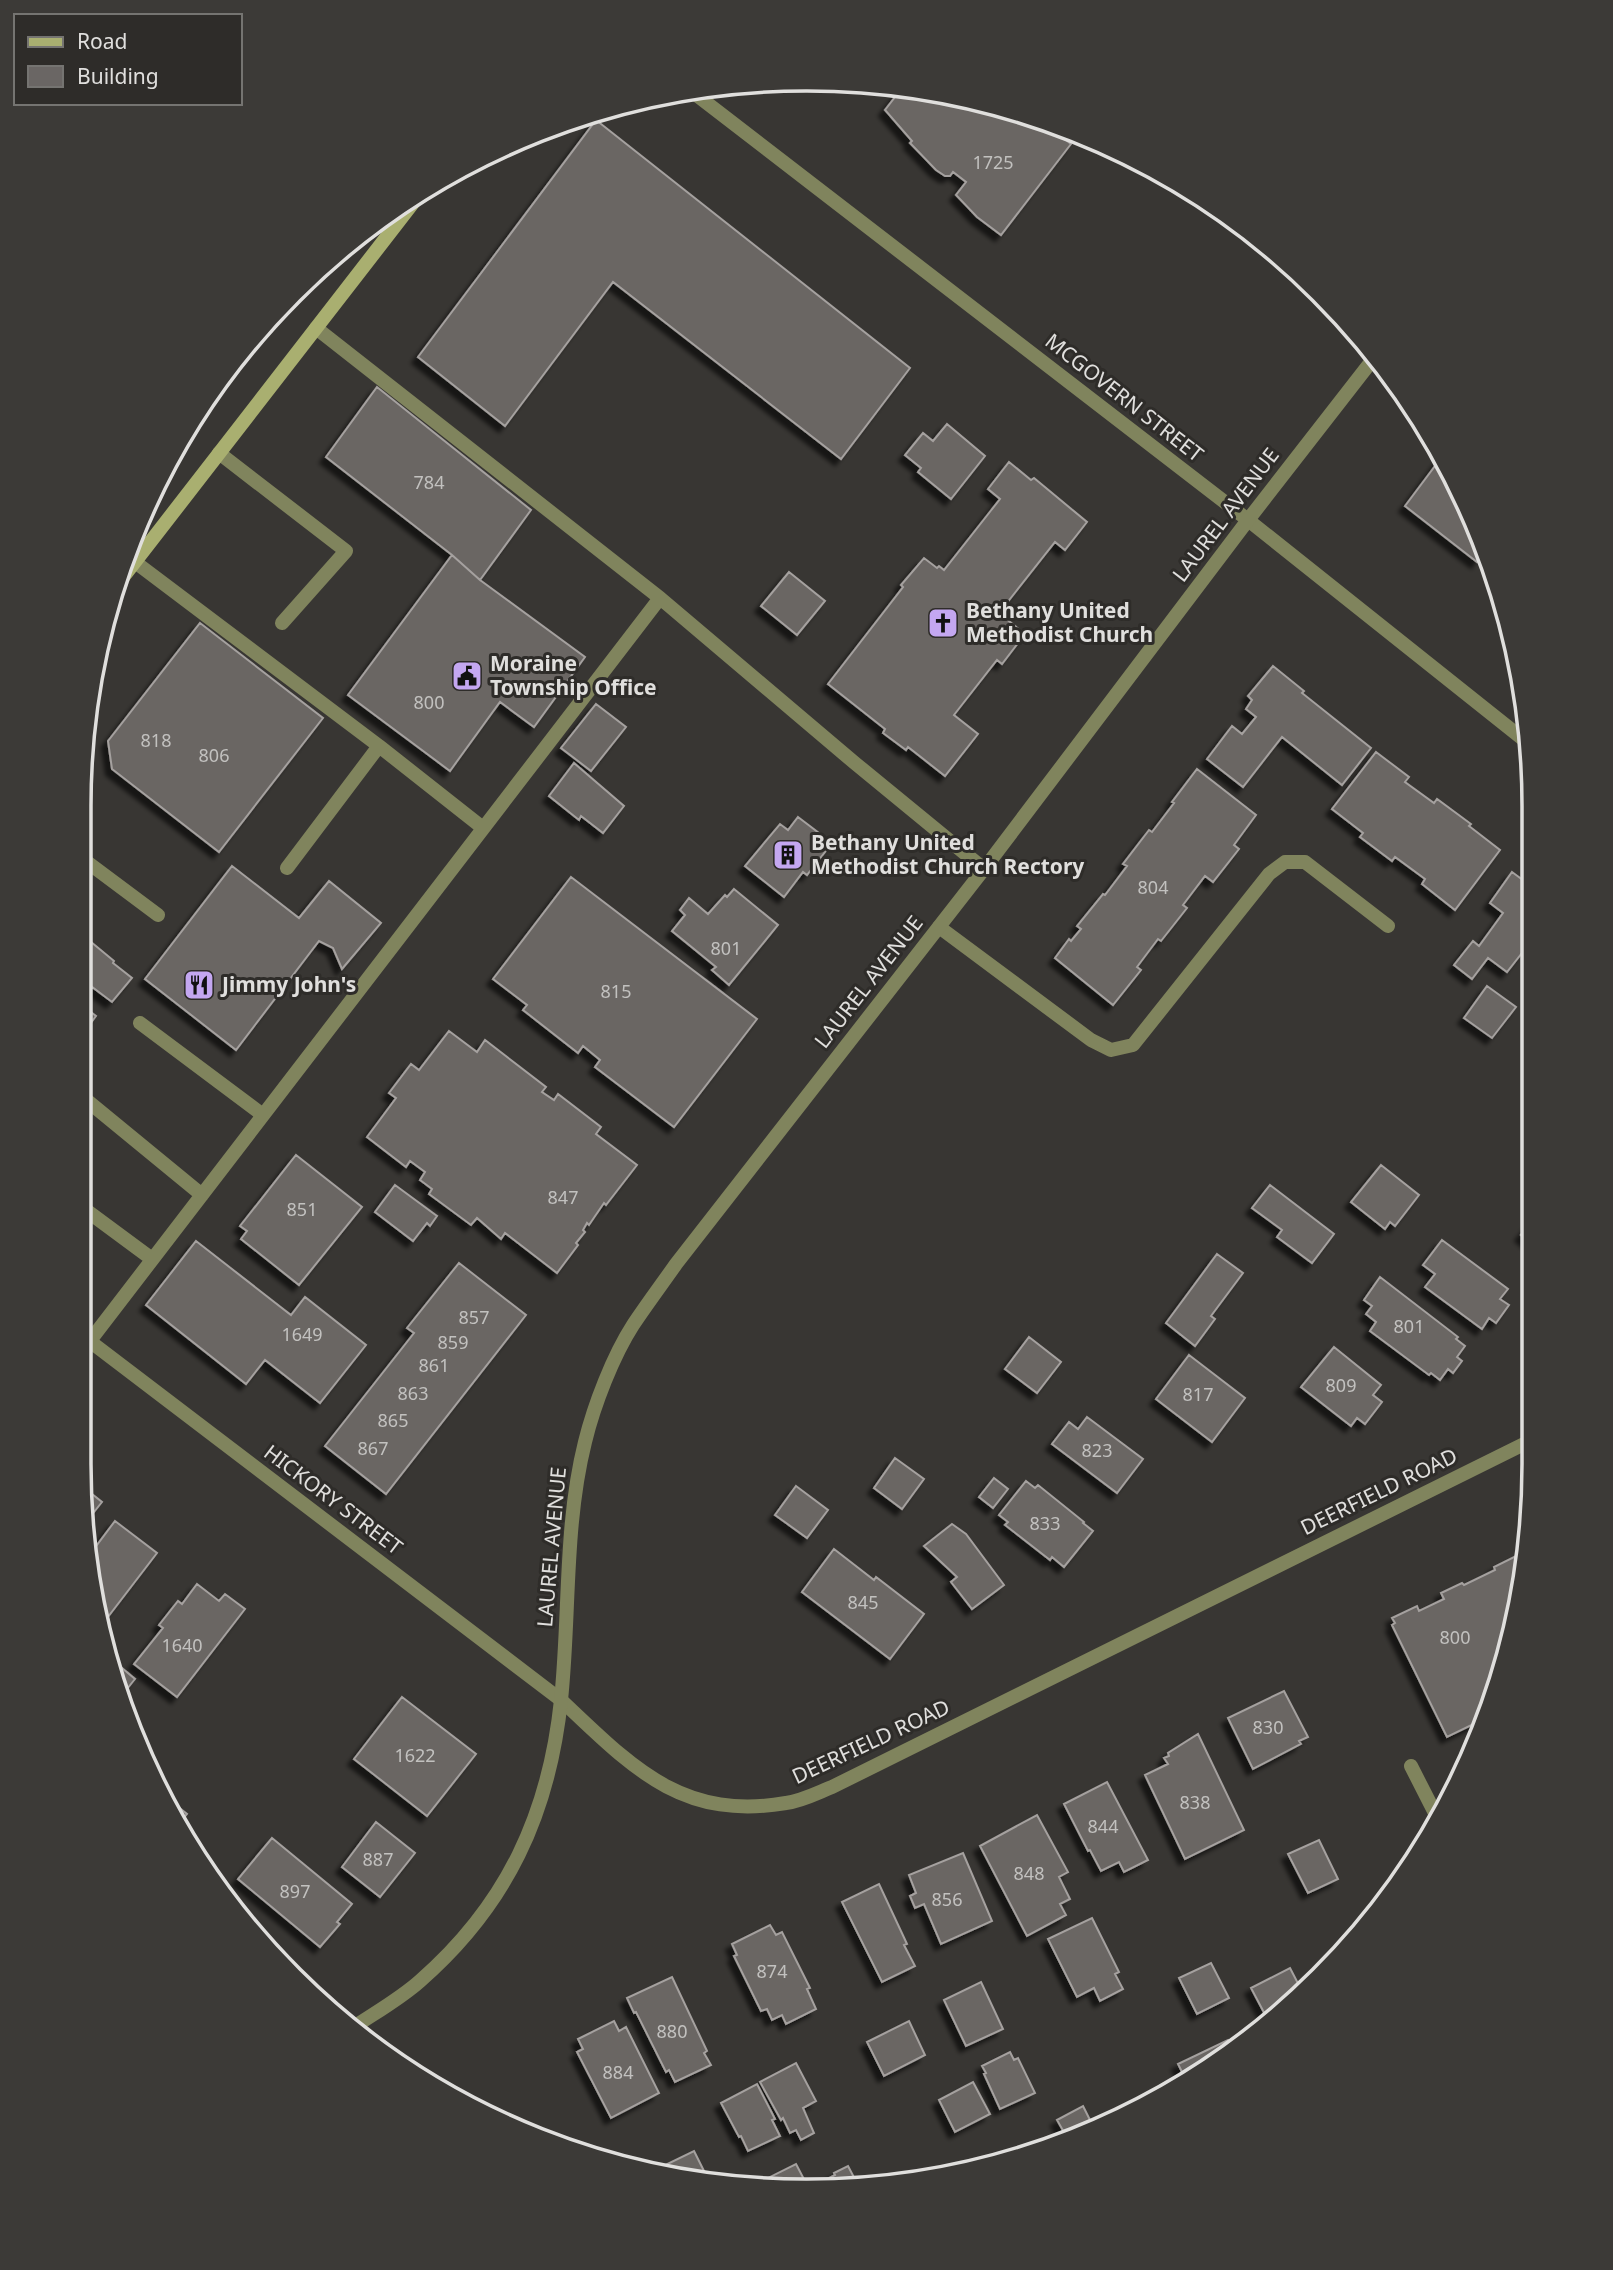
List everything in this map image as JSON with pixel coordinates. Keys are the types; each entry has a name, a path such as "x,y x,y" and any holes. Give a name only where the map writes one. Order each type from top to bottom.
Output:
{"main road":[{"path":"135,562 402,217"}],"street":[{"name":"MCGOVERN STREET","path":"702,99 1248,520 1518,735"},
{"path":"316,328 660,598 984,869"},
{"name":"LAUREL AVENUE","path":"561,1700 572,1511 582,1456 599,1394 632,1327 676,1264 984,869 1369,365"},
{"path":"219,453 346,551 282,623"},
{"path":"135,562 483,828"},
{"path":"91,1330 202,1195 660,598"},
{"path":"287,868 379,746"},
{"path":"939,927 1091,1040 1111,1049 1133,1045 1269,874 1285,862 1305,862 1388,926"},
{"path":"91,865 158,915"},
{"path":"140,1023 263,1115"},
{"path":"91,1104 202,1195"},
{"path":"91,1214 152,1259"},
{"name":"HICKORY STREET","path":"91,1343 561,1700"},
{"name":"DEERFIELD ROAD","path":"561,1700 620,1755 653,1781 689,1798 745,1808 789,1803 832,1787 1522,1445"},
{"path":"361,2022 419,1983 465,1938 505,1882 533,1826 547,1782 561,1700"},
{"path":"1411,1766 1433,1809"}],"building":[{"path":"895,97 946,105 992,115 1066,140 1071,144 1001,235 977,217 956,195 966,182 953,172 950,176 945,176 936,170 910,143 912,141 885,110"},
{"path":"599,122 910,368 841,459 613,282 505,426 418,357 593,124"},
{"path":"377,387 531,510 480,580 326,457"},
{"path":"947,424 985,456 951,499 918,472 921,468 905,455 923,433 933,441"},
{"name":"Bethany United Methodist Church","path":"1009,462 1031,480 1034,478 1087,522 1065,550 1055,542 999,613 1025,634 1002,664 997,660 954,715 978,734 945,776 908,747 906,750 883,733 885,729 828,684 924,558 944,570 1000,499 988,489"},
{"path":"1435,466 1468,533 1477,562 1405,506"},
{"name":"Moraine Township Office","path":"452,555 480,580 585,657 534,727 500,702 450,771 348,695"},
{"path":"789,572 825,601 797,635 761,606"},
{"path":"200,623 323,718 219,852 112,769 108,741"},
{"path":"1273,666 1371,748 1342,785 1282,737 1243,787 1207,759 1232,726 1242,734 1256,717 1246,709 1252,700 1248,696"},
{"path":"596,704 626,727 591,771 561,748"},
{"path":"1376,752 1409,777 1405,782 1434,803 1437,799 1500,850 1455,910 1422,884 1425,879 1395,857 1392,861 1360,837 1363,833 1332,809"},
{"path":"574,763 624,806 603,833 581,816 579,820 549,796"},
{"path":"1197,769 1256,815 1234,845 1239,849 1213,882 1205,876 1183,905 1187,908 1161,941 1158,939 1137,967 1141,970 1113,1005 1055,958 1069,939 1071,941 1081,929 1077,926 1103,894 1105,895 1127,866 1123,864 1149,830 1152,832"},
{"name":"Bethany United Methodist Church Rectory","path":"798,817 832,843 807,875 803,872 784,897 745,866 780,824 788,830"},
{"path":"232,866 299,918 329,881 381,923 342,969 333,948 319,941 236,1050 145,979"},
{"path":"1512,872 1522,879 1522,953 1507,972 1488,958 1472,979 1454,965 1473,941 1479,946 1503,913 1490,903"},
{"path":"571,877 757,1019 674,1127 595,1067 600,1060 583,1046 578,1053 523,1010 527,1005 493,979"},
{"path":"734,889 778,925 729,985 712,970 716,967 672,931 685,915 680,910 689,898 708,914"},
{"path":"91,942 132,978 112,1002 92,987"},
{"path":"1487,986 1516,1007 1492,1038 1464,1018"},
{"path":"449,1031 477,1052 485,1040 546,1087 542,1092 554,1100 558,1094 601,1127 596,1134 637,1165 589,1225 587,1223 583,1230 585,1232 576,1243 578,1245 557,1273 505,1233 501,1239 477,1218 471,1225 429,1194 432,1189 420,1180 425,1172 410,1161 406,1167 367,1137 396,1098 389,1093 411,1064 419,1070"},
{"path":"296,1155 362,1207 299,1285 241,1239 247,1231 240,1226"},
{"path":"1381,1165 1419,1195 1395,1226 1390,1222 1385,1229 1351,1202"},
{"path":"395,1185 437,1216 430,1226 427,1223 413,1241 375,1212"},
{"path":"1270,1185 1334,1234 1312,1263 1277,1237 1282,1230 1252,1208"},
{"path":"1442,1240 1508,1289 1500,1299 1509,1305 1496,1323 1489,1318 1482,1329 1425,1287 1435,1274 1423,1265"},
{"path":"196,1241 291,1315 305,1297 366,1345 320,1403 265,1360 246,1384 146,1305"},
{"path":"1217,1254 1243,1273 1211,1316 1215,1319 1195,1346 1166,1323"},
{"path":"459,1263 526,1315 386,1494 325,1446 414,1333 407,1328"},
{"path":"1380,1277 1458,1337 1456,1339 1465,1346 1457,1357 1462,1361 1453,1373 1448,1369 1440,1380 1431,1373 1429,1375 1370,1331 1376,1322 1366,1314 1372,1306 1364,1300"},
{"path":"1029,1337 1061,1362 1037,1393 1005,1369"},
{"path":"1334,1347 1381,1385 1373,1395 1382,1402 1365,1424 1357,1418 1351,1426 1301,1387"},
{"path":"1189,1355 1245,1398 1212,1442 1156,1399"},
{"path":"1087,1417 1143,1459 1117,1493 1052,1444 1069,1422 1078,1429"},
{"path":"895,1458 924,1479 902,1509 874,1488"},
{"path":"994,1478 1008,1489 993,1508 979,1497"},
{"path":"1026,1481 1035,1488 1038,1485 1093,1531 1064,1567 1052,1557 1050,1560 1005,1525 1008,1522 999,1515"},
{"path":"796,1486 828,1510 807,1538 775,1515"},
{"path":"92,1494 102,1502 93,1513"},
{"path":"115,1521 157,1553 108,1617 97,1557 96,1546"},
{"path":"952,1524 966,1534 1004,1585 972,1609 951,1582 957,1577 924,1546"},
{"path":"834,1549 924,1614 890,1659 802,1592"},
{"path":"1516,1556 1498,1649 1473,1725 1447,1737 1392,1625 1395,1623 1392,1618 1417,1606 1419,1611 1444,1599 1441,1593 1495,1570 1494,1567"},
{"path":"197,1584 219,1601 225,1594 245,1609 177,1697 134,1664 163,1628 159,1625 178,1601 182,1604"},
{"path":"121,1667 135,1679 128,1688"},
{"path":"1284,1691 1308,1737 1299,1741 1301,1744 1253,1769 1228,1718"},
{"path":"402,1697 476,1754 427,1816 354,1759"},
{"path":"1198,1734 1244,1830 1185,1859 1145,1775 1168,1764 1164,1758 1169,1756 1168,1753"},
{"path":"1107,1782 1148,1860 1124,1872 1119,1862 1101,1871 1064,1804"},
{"path":"1037,1815 1068,1872 1059,1877 1070,1899 1060,1904 1066,1915 1027,1936 980,1846"},
{"path":"376,1822 415,1853 380,1897 342,1867"},
{"path":"272,1838 352,1904 337,1922 340,1924 320,1947 238,1879"},
{"path":"1319,1840 1338,1879 1308,1893 1288,1854"},
{"path":"963,1853 992,1921 941,1944 924,1904 915,1908 910,1896 916,1893 909,1875"},
{"path":"879,1884 915,1966 882,1982 842,1902"},
{"path":"1092,1918 1119,1972 1115,1974 1123,1989 1100,2001 1094,1988 1077,1997 1048,1939"},
{"path":"770,1925 776,1935 782,1932 810,1988 807,1989 816,2009 786,2024 782,2015 772,2020 767,2009 761,2011 734,1956 737,1955 732,1944"},
{"path":"1211,1963 1229,1998 1197,2014 1179,1978"},
{"path":"1290,1968 1298,1983 1264,2013 1251,1988"},
{"path":"672,1977 711,2065 675,2082 669,2070 666,2072 627,1998"},
{"path":"981,1982 1003,2029 966,2046 944,2000"},
{"path":"614,2021 619,2031 626,2027 659,2093 611,2118 577,2052 583,2049 578,2039"},
{"path":"909,2021 925,2055 884,2076 867,2042"},
{"path":"1228,2040 1228,2041 1182,2072 1178,2064"},
{"path":"1010,2052 1014,2060 1018,2058 1035,2093 1000,2109 982,2066"},
{"path":"796,2063 816,2101 803,2108 814,2133 801,2140 796,2130 790,2133 760,2082"},
{"path":"973,2082 990,2114 955,2132 939,2100"},
{"path":"757,2084 775,2119 772,2120 780,2136 748,2151 721,2103"},
{"path":"1083,2106 1090,2120 1063,2131 1057,2120"},
{"path":"694,2151 704,2171 667,2165"},
{"path":"796,2164 804,2179 769,2177"},
{"path":"848,2166 854,2177 829,2178"}],"place":[{"name":"Bethany United Methodist Church","path":"943,623"},
{"name":"Moraine Township Office","path":"467,676"},
{"name":"Bethany United Methodist Church Rectory","path":"788,855"},
{"name":"Jimmy John's","path":"199,985"}]}
